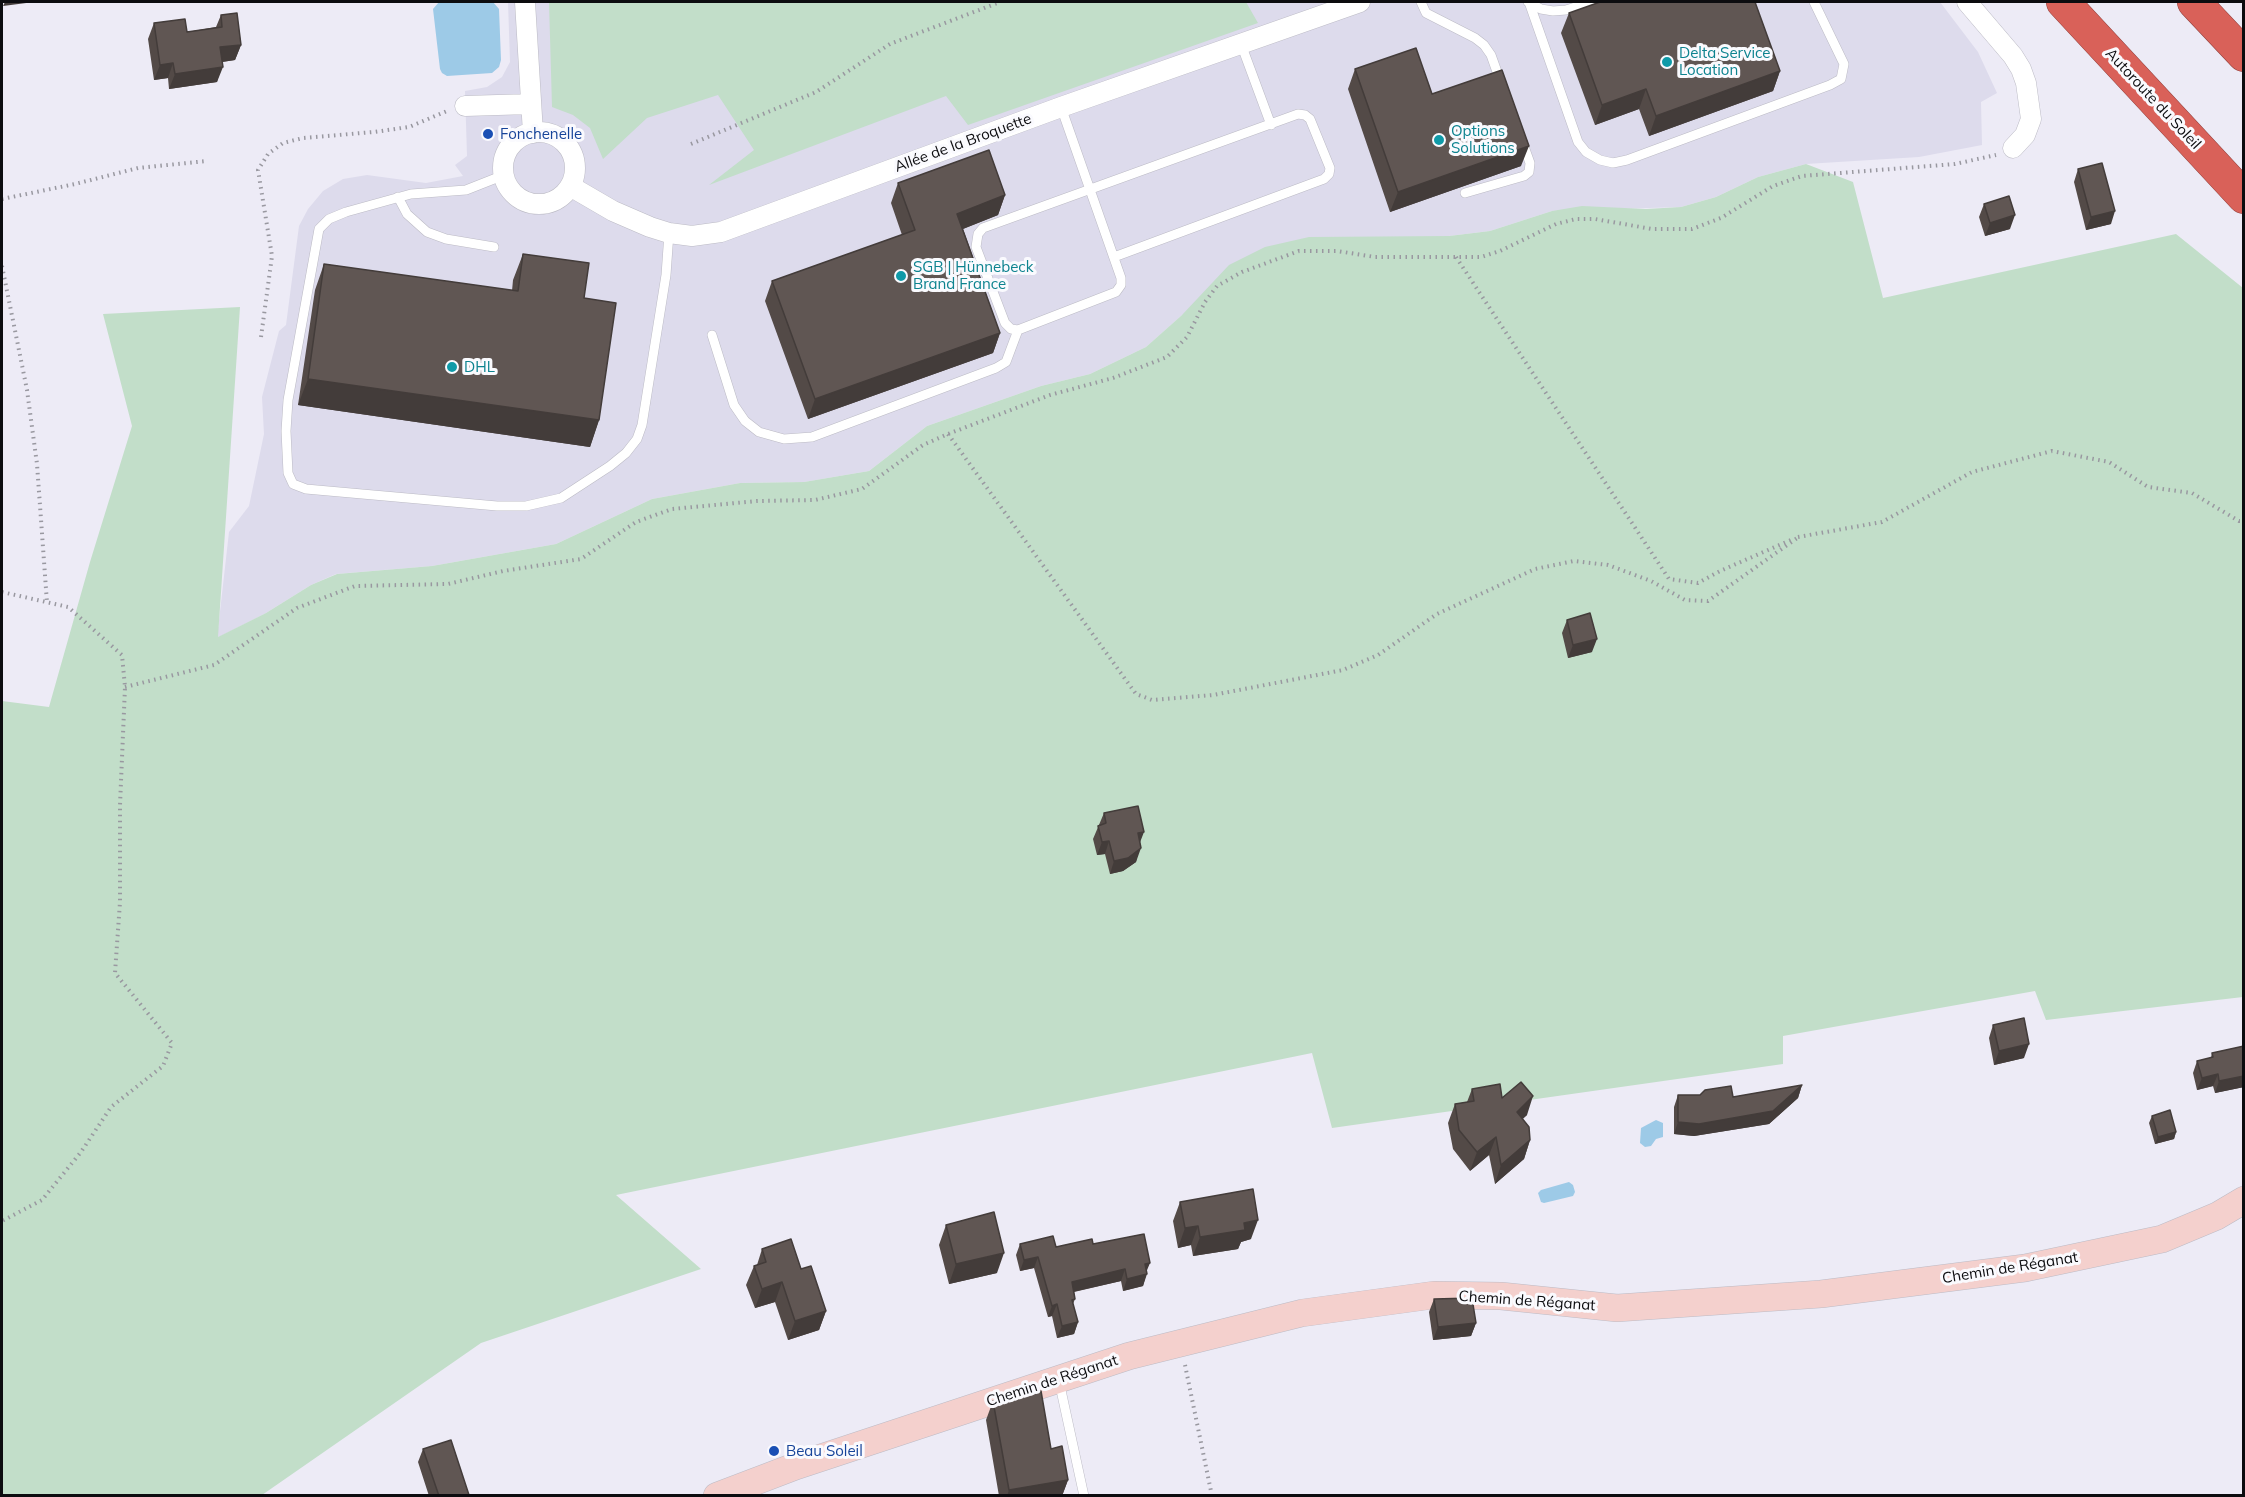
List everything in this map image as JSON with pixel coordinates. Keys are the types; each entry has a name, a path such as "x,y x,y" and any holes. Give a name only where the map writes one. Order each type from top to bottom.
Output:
{"highway":[{"name":"Autoroute du Soleil","path":"2063,2 2244,197"},
{"path":"2194,2 2244,55"}],"street":[{"path":"525,2 533,133"},
{"name":"Allée de la Broquette","path":"570,186 628,218 669,233 692,236 721,232 1061,107 1360,2"},
{"path":"1966,2 2013,56 2026,83 2031,118 2025,135 2013,148"},
{"path":"465,106 530,104"},
{"path":"533,133 555,136 564,142 571,151 574,162 574,174 570,186 551,202 533,203 516,196 508,186 504,175 503,163 513,143 533,133"},
{"name":"Chemin de Réganat","path":"726,1494 796,1466 1129,1356 1302,1313 1434,1295 1501,1296 1617,1308 1821,1294 2025,1268 2162,1239 2217,1216 2244,1200"}],"lane":[{"path":"1421,2 1426,13 1484,45 1491,55 1503,87"},
{"path":"1529,2 1541,9 1553,11 1566,10 1591,2"},
{"path":"1529,2 1578,142 1586,152 1600,160 1613,163 1627,160 1841,79 1844,64 1814,2"},
{"path":"1241,44 1271,125"},
{"path":"1061,107 1091,189 1114,257 1121,285 1116,292 1018,330 1011,329 1005,323 976,248 978,234 983,228 1091,189 1271,125 1298,114 1310,118 1330,168 1329,174 1324,179 1114,257"},
{"path":"1465,193 1524,176 1529,172 1530,163 1518,131"},
{"path":"504,175 466,190 429,191 346,212 329,219 319,229 288,400 286,431 288,473 294,484 306,489 497,506 526,506 561,498 610,466 626,453 637,439 642,425 666,275 669,233"},
{"path":"398,197 407,214 427,232 446,239 494,247"},
{"path":"712,335 734,405 745,421 759,432 784,439 812,437 996,368 1006,362 1018,330"},
{"path":"1059,1379 1084,1496"}],"path":[{"path":"691,144 816,92 890,44 1000,2"},
{"path":"261,338 272,256 258,170 268,154 283,143 303,138 409,127 442,112 465,106"},
{"path":"125,687 214,665 297,608 355,586 448,584 503,571 581,559 636,522 672,509 757,501 815,500 862,489 923,445 948,434 1050,395 1113,378 1167,357 1187,337 1205,302 1217,286 1242,272 1299,251 1337,251 1375,257 1481,257 1500,251 1556,224 1576,219 1595,219 1652,229 1692,229 1721,218 1773,186 1802,176 1955,164 1994,156 2013,148"},
{"path":"2,199 138,168 207,161"},
{"path":"1456,257 1669,579 1698,583 1800,536 1882,522 1972,472 2052,451 2109,462 2148,487 2192,493 2239,521 2244,521"},
{"path":"2,266 27,390 37,464 47,603"},
{"path":"948,434 1136,694 1152,700 1213,695 1343,670 1378,655 1437,614 1535,569 1574,561 1608,565 1651,581 1685,600 1708,601 1800,536"},
{"path":"2,592 68,607 122,655 125,687 120,805 120,902 115,973 172,1043 163,1066 111,1107 81,1152 42,1200 2,1221"},
{"path":"1180,1343 1212,1496"}],"shaded area":[{"path":"508,2 1940,2 1978,52 1997,93 1981,102 1982,145 1919,157 1806,164 1758,177 1716,197 1681,207 1552,211 1490,231 1449,236 1182,315 1146,347 1090,374 1041,386 927,426 869,471 804,482 740,483 652,499 556,544 432,566 336,574 311,585 266,613 217,638 229,532 249,506 264,434 262,397 279,331 286,325 299,226 308,209 323,191 343,179 367,175 426,183 463,176 455,165 467,156 465,91 487,87 502,77 510,62"}],"green space":[{"path":"549,2 1246,2 1258,23 968,125 946,96 709,185 754,150 718,95 647,118 603,159 590,128 573,115 552,107"},
{"path":"1806,164 1853,182 1883,298 2176,234 2243,288 2243,997 2046,1020 2035,991 1783,1036 1783,1064 1332,1128 1312,1053 616,1195 701,1269 481,1343 262,1495 2,1496 2,701 49,707 132,426 103,314 240,307 218,637 266,613 311,585 337,574 432,566 556,544 652,499 740,483 804,482 869,471 927,426 1041,386 1090,374 1146,347 1182,315 1229,265 1265,247 1309,237 1449,236 1490,231 1552,211 1582,206 1646,209 1681,207 1716,197 1758,177"}],"water":[{"path":"439,2 493,2 499,9 501,60 499,67 492,73 447,76 442,73 433,9"},
{"path":"1656,1120 1663,1123 1663,1137 1656,1139 1651,1146 1645,1147 1640,1143 1641,1128"},
{"path":"1569,1182 1573,1185 1575,1192 1573,1196 1541,1202 1538,1193 1541,1190"}],"building":[{"name":"Delta Service Location","path":"1600,2 1755,2 1780,71 1656,116 1646,89 1602,105 1569,13"},
{"path":"237,13 241,45 220,47 223,67 175,74 173,63 160,65 154,23 185,19 187,32 222,27 221,15"},
{"name":"Options Solutions","path":"1416,48 1432,94 1502,70 1529,146 1398,192 1355,69"},
{"name":"SGB | Hünnebeck Brand France","path":"989,150 1005,195 957,214 1000,333 815,399 772,281 915,230 898,183"},
{"path":"2102,163 2115,211 2091,217 2078,169"},
{"path":"2009,196 2015,215 1990,223 1984,204"},
{"name":"DHL","path":"523,254 589,263 584,298 616,303 599,420 308,379 324,264 518,291"},
{"path":"1590,613 1597,639 1573,645 1567,620"},
{"path":"1138,806 1144,832 1138,833 1141,848 1128,858 1114,861 1109,841 1102,842 1098,826 1106,823 1104,813"},
{"path":"2024,1018 2029,1044 1999,1051 1993,1025"},
{"path":"2244,1046 2244,1076 2219,1081 2218,1074 2202,1078 2197,1061 2213,1057 2212,1053"},
{"path":"1521,1082 1533,1096 1517,1112 1529,1127 1530,1140 1501,1165 1496,1137 1477,1152 1459,1130 1455,1104 1474,1101 1472,1089 1500,1084 1502,1098"},
{"path":"1802,1085 1773,1111 1699,1124 1678,1122 1678,1095 1700,1095 1705,1090 1731,1086 1733,1097"},
{"path":"2170,1110 2176,1132 2158,1137 2152,1116"},
{"path":"1253,1189 1258,1220 1244,1223 1245,1230 1200,1237 1198,1226 1185,1228 1180,1202"},
{"path":"994,1212 1004,1253 956,1264 946,1225"},
{"path":"1144,1234 1150,1263 1145,1264 1147,1274 1127,1279 1125,1269 1072,1282 1075,1299 1072,1300 1078,1322 1062,1326 1057,1304 1052,1306 1038,1257 1024,1260 1020,1244 1053,1236 1056,1247 1092,1239 1093,1244"},
{"path":"791,1239 801,1269 811,1266 826,1311 795,1321 782,1282 762,1289 754,1266 766,1262 762,1249"},
{"path":"1472,1298 1476,1323 1438,1327 1434,1299"},
{"path":"1041,1391 1051,1449 1062,1446 1068,1480 1009,1490 993,1401"},
{"path":"451,1440 469,1495 439,1496 423,1449"}],"place":[{"name":"Delta Service Location","path":"1667,62"},
{"name":"Fonchenelle","path":"488,134"},
{"name":"Options Solutions","path":"1439,140"},
{"name":"SGB | Hünnebeck Brand France","path":"901,276"},
{"name":"DHL","path":"452,367"},
{"name":"Beau Soleil","path":"774,1451"}]}
